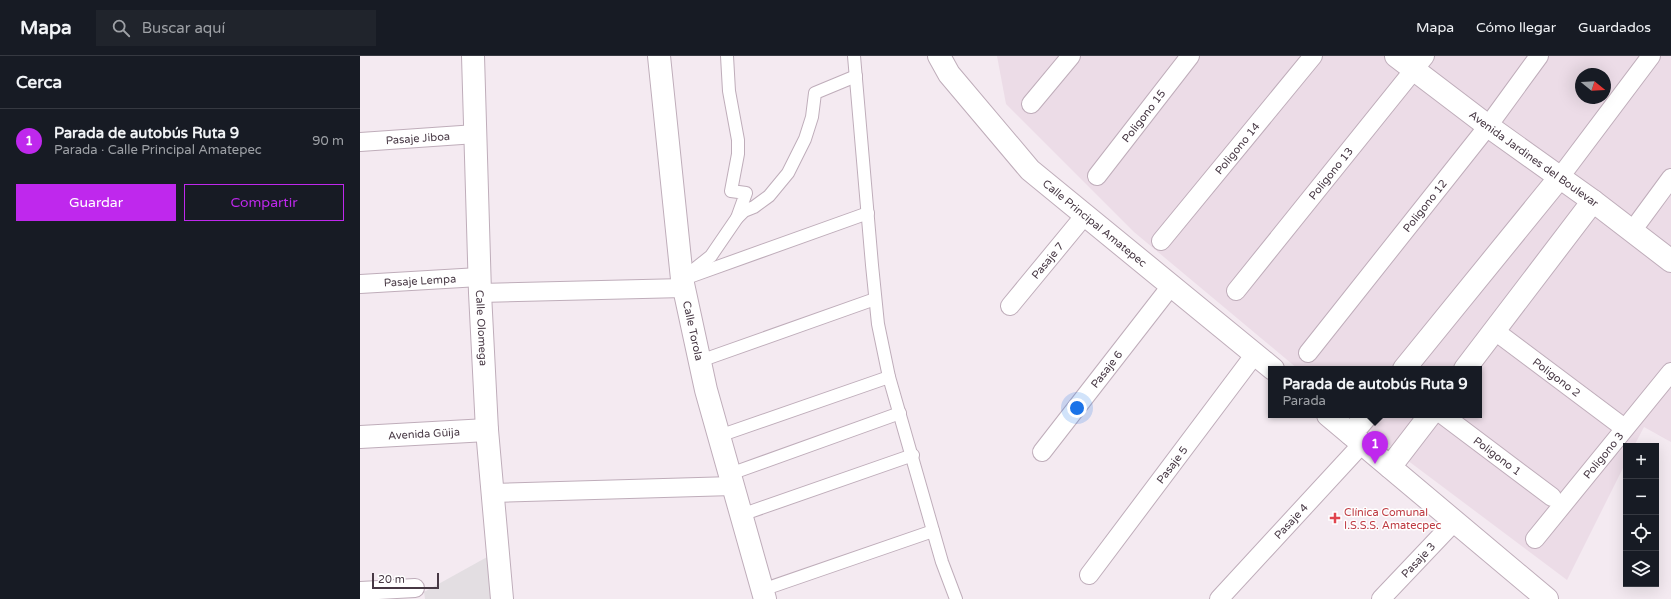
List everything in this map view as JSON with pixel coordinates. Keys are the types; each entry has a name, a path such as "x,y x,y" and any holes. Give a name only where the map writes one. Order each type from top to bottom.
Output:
{"street":[{"name":"Calle Olomega","path":"473,56 479,285 487,430 502,599"},
{"name":"Calle Torola","path":"659,56 683,283 700,361 719,436 764,594"},
{"path":"1031,104 1071,56"},
{"name":"Poligono 15","path":"1097,176 1190,56"},
{"name":"Poligono 14","path":"1161,241 1313,56"},
{"name":"Avenida Jardines del Boulevar","path":"1396,56 1419,63 1488,126 1593,201 1671,261"},
{"name":"Poligono 12","path":"1308,353 1488,126 1539,56"},
{"path":"1406,366 1560,177 1652,56"},
{"name":"Calle Principal Amatepec","path":"940,57 948,74 1030,170 1269,366"},
{"name":"Poligono 13","path":"1236,291 1419,63"},
{"name":"Pasaje Jiboa","path":"360,142 476,134"},
{"path":"1632,231 1671,178"},
{"path":"1467,366 1593,201"},
{"name":"Pasaje 7","path":"1010,306 1085,215"},
{"name":"Pasaje Lempa","path":"360,284 479,285 683,283"},
{"name":"Pasaje 6","path":"1042,452 1171,286"},
{"name":"Poligono 2","path":"1494,331 1619,424"},
{"name":"Pasaje 5","path":"1089,575 1255,354"},
{"name":"Poligono 3","path":"1535,539 1671,372"},
{"path":"1332,418 1546,599"},
{"path":"1357,439 1366,418"},
{"path":"1390,467 1428,418"},
{"name":"Poligono 1","path":"1447,418 1552,497"},
{"name":"Avenida Güija","path":"360,437 487,430"},
{"name":"Pasaje 4","path":"1220,599 1357,439"},
{"path":"493,493 731,480"},
{"name":"Pasaje 3","path":"1381,599 1455,522"},
{"path":"360,591 415,588"}],"lane":[{"path":"727,56 729,91 738,140 738,154 731,191 746,194 737,218"},
{"path":"854,56 878,324 889,377 913,455 942,562 956,599"},
{"path":"683,283 711,256 737,218 744,211 754,207 769,196 788,173 805,139 812,117 815,93 856,76"},
{"path":"683,283 868,213"},
{"path":"700,361 875,299"},
{"path":"719,436 889,377"},
{"path":"731,480 900,414"},
{"path":"741,515 913,455"},
{"path":"764,594 933,531"}],"shaded area":[{"path":"997,56 1671,56 1671,442 1644,427 1636,443 1623,443 1623,468 1567,580 1411,463 1357,418 1482,418 1482,366 1294,366 1134,232 1006,104"},
{"path":"498,551 502,599 425,599 424,592"}],"place":[{"name":"Parada de autobús Ruta 9","path":"1375,464"},
{"name":"Clínica Comunal I.S.S.S. Amatecpec","path":"1335,518"}]}
